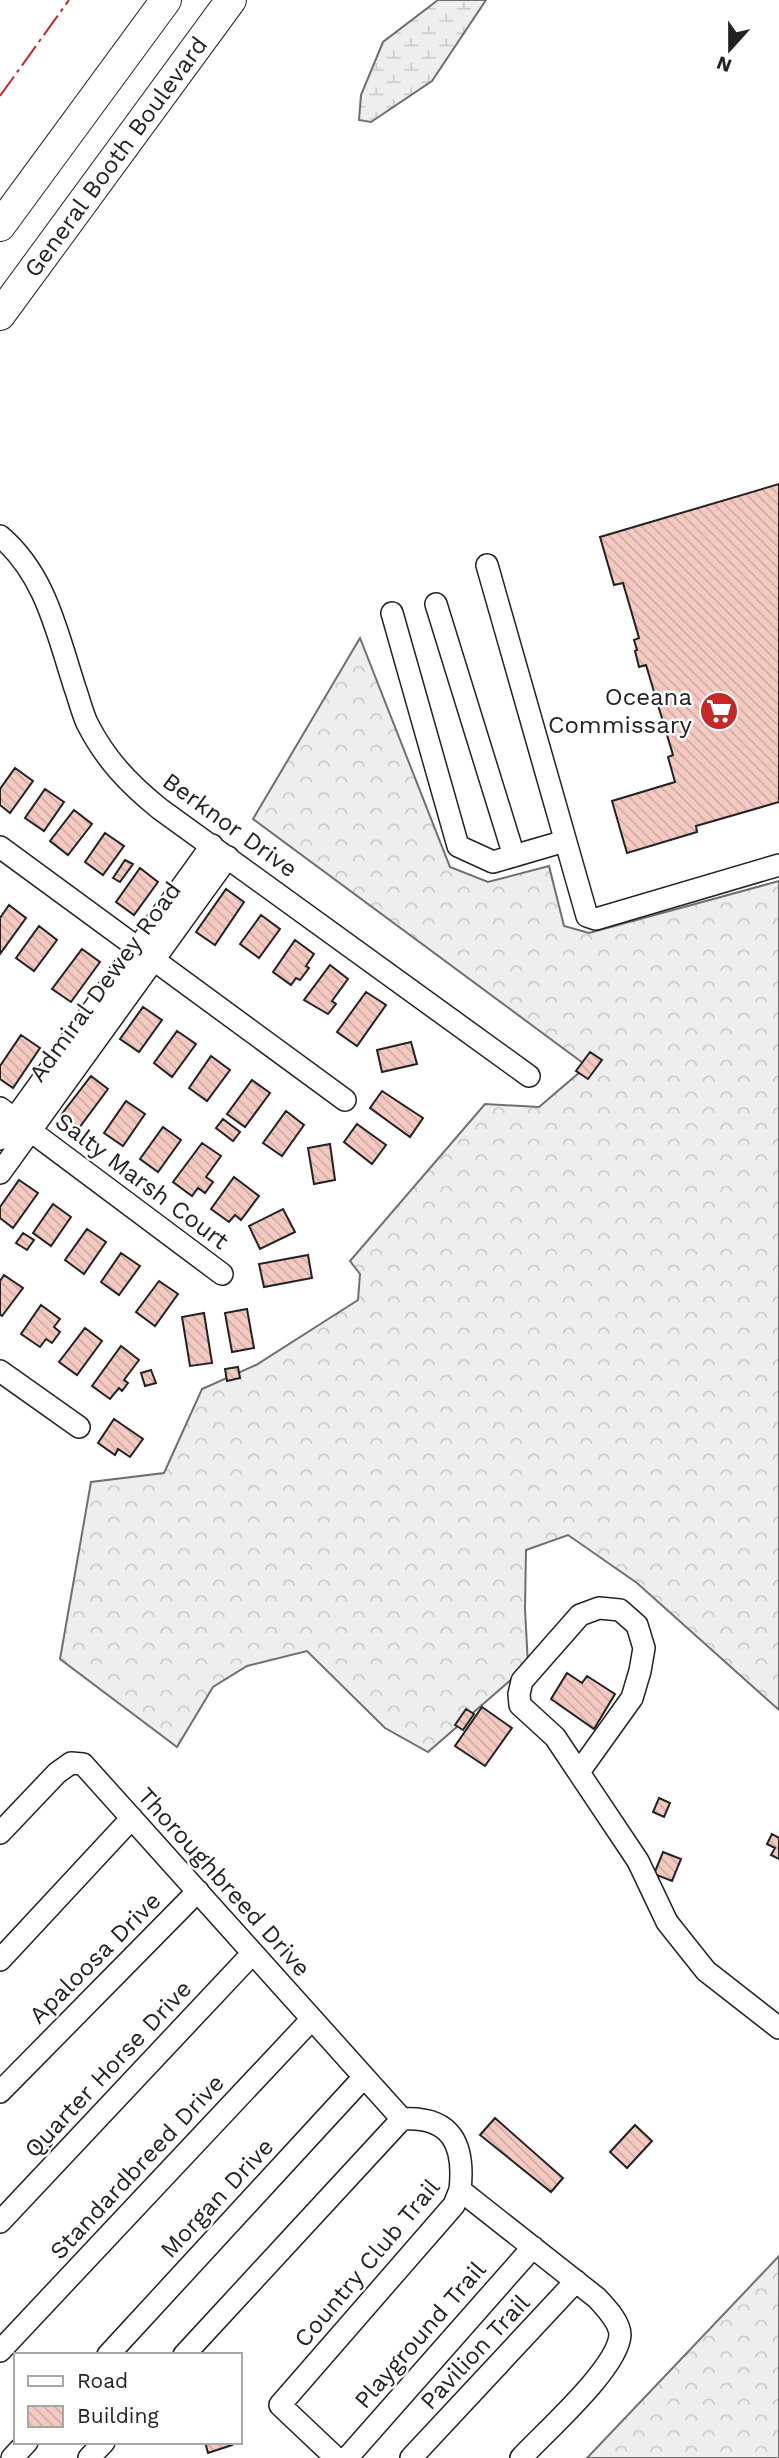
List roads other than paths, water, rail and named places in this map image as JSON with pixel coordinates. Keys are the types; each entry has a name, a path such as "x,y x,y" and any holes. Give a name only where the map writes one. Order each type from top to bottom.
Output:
{"highway":[{"path":"0,226 166,0"},
{"name":"General Booth Boulevard","path":"0,315 231,0"}],"street":[{"name":"Berknor Drive","path":"0,536 33,572 51,609 87,722 113,766 159,808 529,1076"},
{"path":"487,565 587,916 596,919 779,865"},
{"path":"436,604 514,856"},
{"path":"391,613 458,846 493,862 565,841"},
{"path":"0,847 345,1100"},
{"name":"Admiral Dewey Road","path":"0,1139 145,955 220,851"},
{"name":"Admiral Dewey Road","path":"0,1173 15,1119"},
{"name":"Salty Marsh Court","path":"15,1119 222,1274"},
{"path":"0,1371 79,1427"},
{"path":"579,1772 632,1698 640,1671 644,1648 637,1625 620,1610 599,1608 580,1615 522,1681 520,1705 555,1737 638,1861 667,1922 706,1971 779,2028"},
{"name":"Thoroughbreed Drive","path":"0,1833 57,1773 71,1763 83,1763 402,2119"},
{"path":"0,1960 132,1818"},
{"name":"Apaloosa Drive","path":"0,2092 198,1891"},
{"name":"Quarter Horse Drive","path":"0,2222 253,1953"},
{"name":"Standardbreed Drive","path":"0,2351 312,2019"},
{"name":"Morgan Drive","path":"110,2353 364,2077"},
{"path":"186,2353 402,2119 420,2118 443,2127 458,2144 462,2170 460,2190"},
{"name":"Country Club Trail","path":"336,2458 280,2405 454,2205 460,2190 597,2298 612,2316 620,2332 617,2350 605,2370 521,2458"},
{"name":"Playground Trail","path":"347,2458 533,2247"},
{"name":"Pavilion Trail","path":"411,2458 576,2281"},
{"path":"12,2458 25,2444"},
{"path":"89,2458 102,2444"}],"place":[{"name":"Oceana Commissary","path":"719,711"}]}
